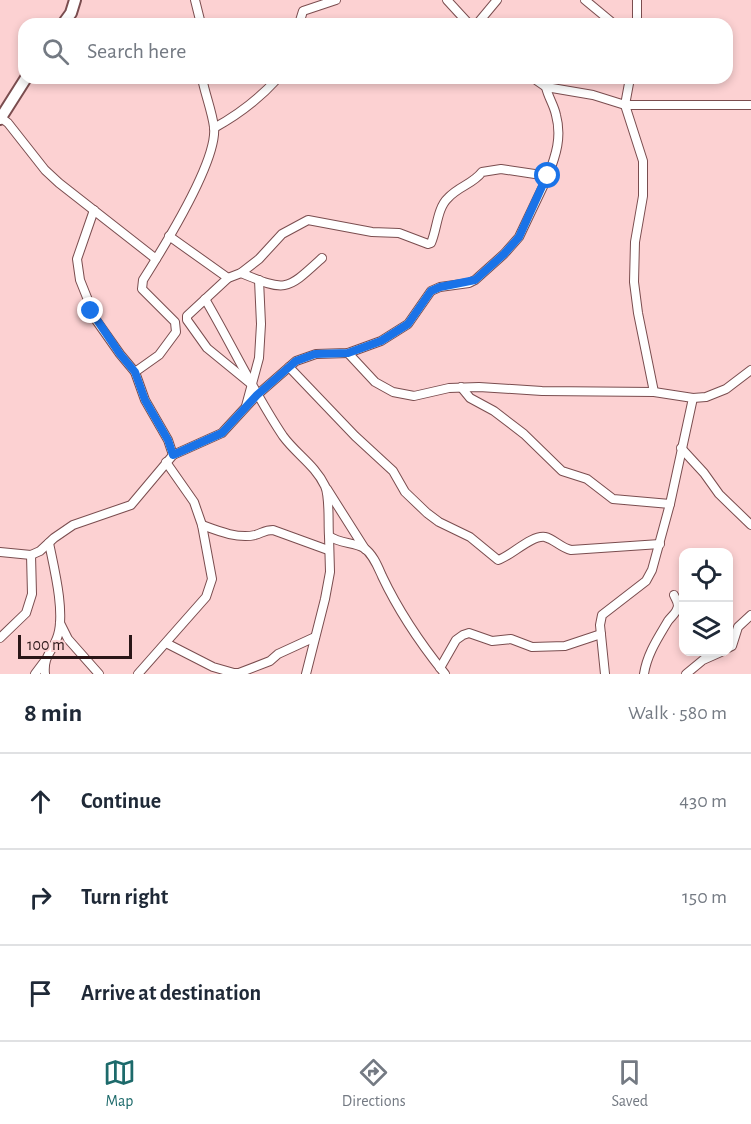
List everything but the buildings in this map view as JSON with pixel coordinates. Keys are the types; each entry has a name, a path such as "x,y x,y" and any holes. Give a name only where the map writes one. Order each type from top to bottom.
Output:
{"street":[{"path":"67,18 75,0"},
{"path":"195,0 200,18"},
{"path":"301,18 303,11 336,0"},
{"path":"447,0 464,18"},
{"path":"482,18 497,0"},
{"path":"585,0 607,18"},
{"path":"637,0 637,18"},
{"path":"22,84 0,118 8,123 45,170 156,259"},
{"path":"135,372 159,355 177,332 175,322 142,289 143,280 189,201 208,159 214,128 203,84"},
{"path":"214,128 237,116 272,84"},
{"path":"542,84 546,87 593,95 625,105 751,105"},
{"path":"629,84 625,105 643,161 643,196 635,242 634,282 654,392"},
{"path":"0,552 31,555 74,525 131,505 173,455 222,433 257,395 296,361 315,354 348,353 381,341 408,324 431,291 440,287 469,283 482,274 519,237 558,149 556,114 546,87"},
{"path":"251,384 207,348 187,320 187,316 228,278 241,273 260,259 282,234 308,220 372,232 399,232 428,244 431,243 442,205 447,198 461,186 474,182 482,172 501,169 548,176"},
{"path":"94,210 77,259 80,280 96,320 135,372 145,400 168,440 173,455"},
{"path":"169,236 228,278"},
{"path":"241,273 281,287 298,281 322,258"},
{"path":"245,409 259,358 261,324 259,280"},
{"path":"206,299 257,395 284,438 315,469 374,560 397,607 443,671"},
{"path":"348,353 375,382 393,392 414,396 461,387 542,391 654,392 693,398 706,397 726,388 751,370"},
{"path":"290,367 355,436 393,471 405,492 427,513 439,522 470,537 498,560 542,537 571,550 660,544"},
{"path":"461,387 470,398 494,411 524,434 562,471 587,479 612,499 670,504"},
{"path":"605,674 600,625 602,615 646,581 652,570 670,504 693,398"},
{"path":"681,448 704,473 719,494 751,525"},
{"path":"138,674 206,597 212,579 202,525 194,502 166,462"},
{"path":"306,674 330,572 326,488"},
{"path":"202,525 233,535 254,535 264,530 273,530 328,550"},
{"path":"329,536 334,540 365,549"},
{"path":"35,674 58,636 57,579 49,543"},
{"path":"0,638 26,613 32,594 31,555"},
{"path":"644,674 646,661 652,649 669,619 677,610 678,604 674,595"},
{"path":"733,643 738,627 751,615"},
{"path":"59,621 68,639 99,674"},
{"path":"443,671 456,640 469,633 492,641 511,639 532,647 566,646 601,634"},
{"path":"166,643 213,667 234,674 270,661 279,654 315,637"},
{"path":"686,674 711,656"},
{"path":"44,662 45,674"}],"route":[{"path":"91,311 135,372 145,400 168,440 173,455 222,433 257,395 296,361 315,354 348,353 381,341 408,324 431,291 475,280 519,237 548,176"}]}
